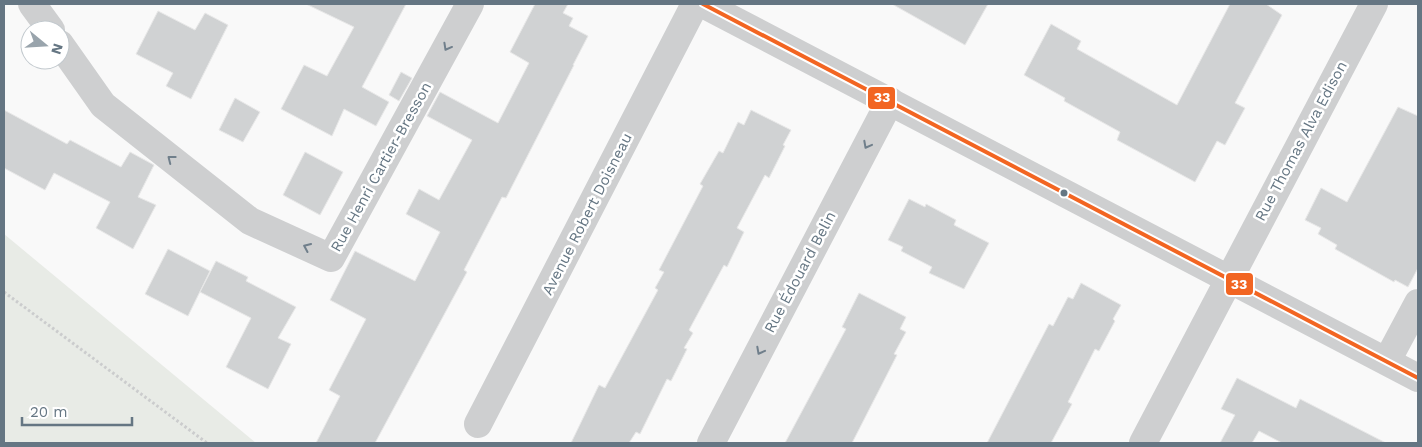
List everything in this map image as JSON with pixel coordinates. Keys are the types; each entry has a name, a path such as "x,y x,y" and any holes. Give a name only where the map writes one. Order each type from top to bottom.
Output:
{"street":[{"path":"32,4 44,20"},
{"name":"Rue Henri Cartier-Bresson","path":"70,58 103,104 250,221 331,258 470,4"},
{"name":"Avenue Robert Doisneau","path":"478,424 695,4"},
{"path":"703,4 1418,378"},
{"name":"Rue Thomas Alva Edison","path":"1143,443 1374,4"},
{"name":"Rue Édouard Belin","path":"711,443 890,101"},
{"path":"1387,361 1418,304"}],"path":[{"path":"4,292 207,443"}],"shaded area":[{"path":"4,234 256,443 4,443"}],"building":[{"path":"306,4 406,4 362,87 389,102 376,126 344,109 332,136 281,109 304,65 327,76 354,27"},
{"path":"535,4 568,4 563,13 573,18 569,26 588,36 574,65 506,198 502,197 464,270 467,272 375,443 316,443 340,396 329,390 366,319 330,300 355,251 415,281 440,232 406,214 419,189 439,200 472,140 427,116 440,92 498,123 529,63 510,52"},
{"path":"892,4 988,4 965,45"},
{"path":"1230,4 1266,4 1282,15 1235,103 1245,108 1225,145 1217,141 1195,182 1117,140 1120,132 1064,101 1065,98 1024,75 1051,24 1081,41 1077,49 1177,105"},
{"path":"158,11 195,30 205,13 228,25 191,99 166,86 173,73 136,54"},
{"path":"401,72 412,78 399,101 389,95"},
{"path":"235,98 260,112 243,142 219,130"},
{"path":"1398,107 1418,116 1418,268 1408,287 1395,280 1394,282 1335,249 1337,245 1318,234 1321,228 1305,220 1321,188 1347,202"},
{"path":"4,110 67,144 70,140 121,167 130,152 154,165 138,197 156,205 133,249 96,228 110,202 54,173 45,190 4,168"},
{"path":"751,110 791,130 769,178 765,175 737,228 744,232 727,267 724,265 689,330 693,333 684,348 687,349 671,381 667,379 640,434 636,432 629,443 571,443 599,385 605,388 658,290 655,288 664,272 659,270 703,186 700,184 719,151 723,153 738,122 744,125"},
{"path":"305,152 343,172 320,215 283,195"},
{"path":"909,199 925,207 926,204 956,220 954,225 989,243 964,289 929,273 932,267 901,251 903,247 888,240"},
{"path":"168,249 210,271 188,316 145,294"},
{"path":"216,261 248,277 246,281 296,307 278,338 291,344 268,389 226,367 251,318 200,292"},
{"path":"1081,283 1121,305 1099,351 1095,349 1068,402 1072,404 1051,443 987,443 1049,324 1053,326 1068,297 1073,299"},
{"path":"859,293 906,317 900,329 906,332 894,354 897,355 852,443 785,443 846,329 842,327"},
{"path":"1237,378 1296,408 1300,399 1386,443 1282,443 1259,431 1252,443 1220,443 1235,415 1221,409"}],"transit line":[{"name":"33","path":"703,4 1418,378"}]}
